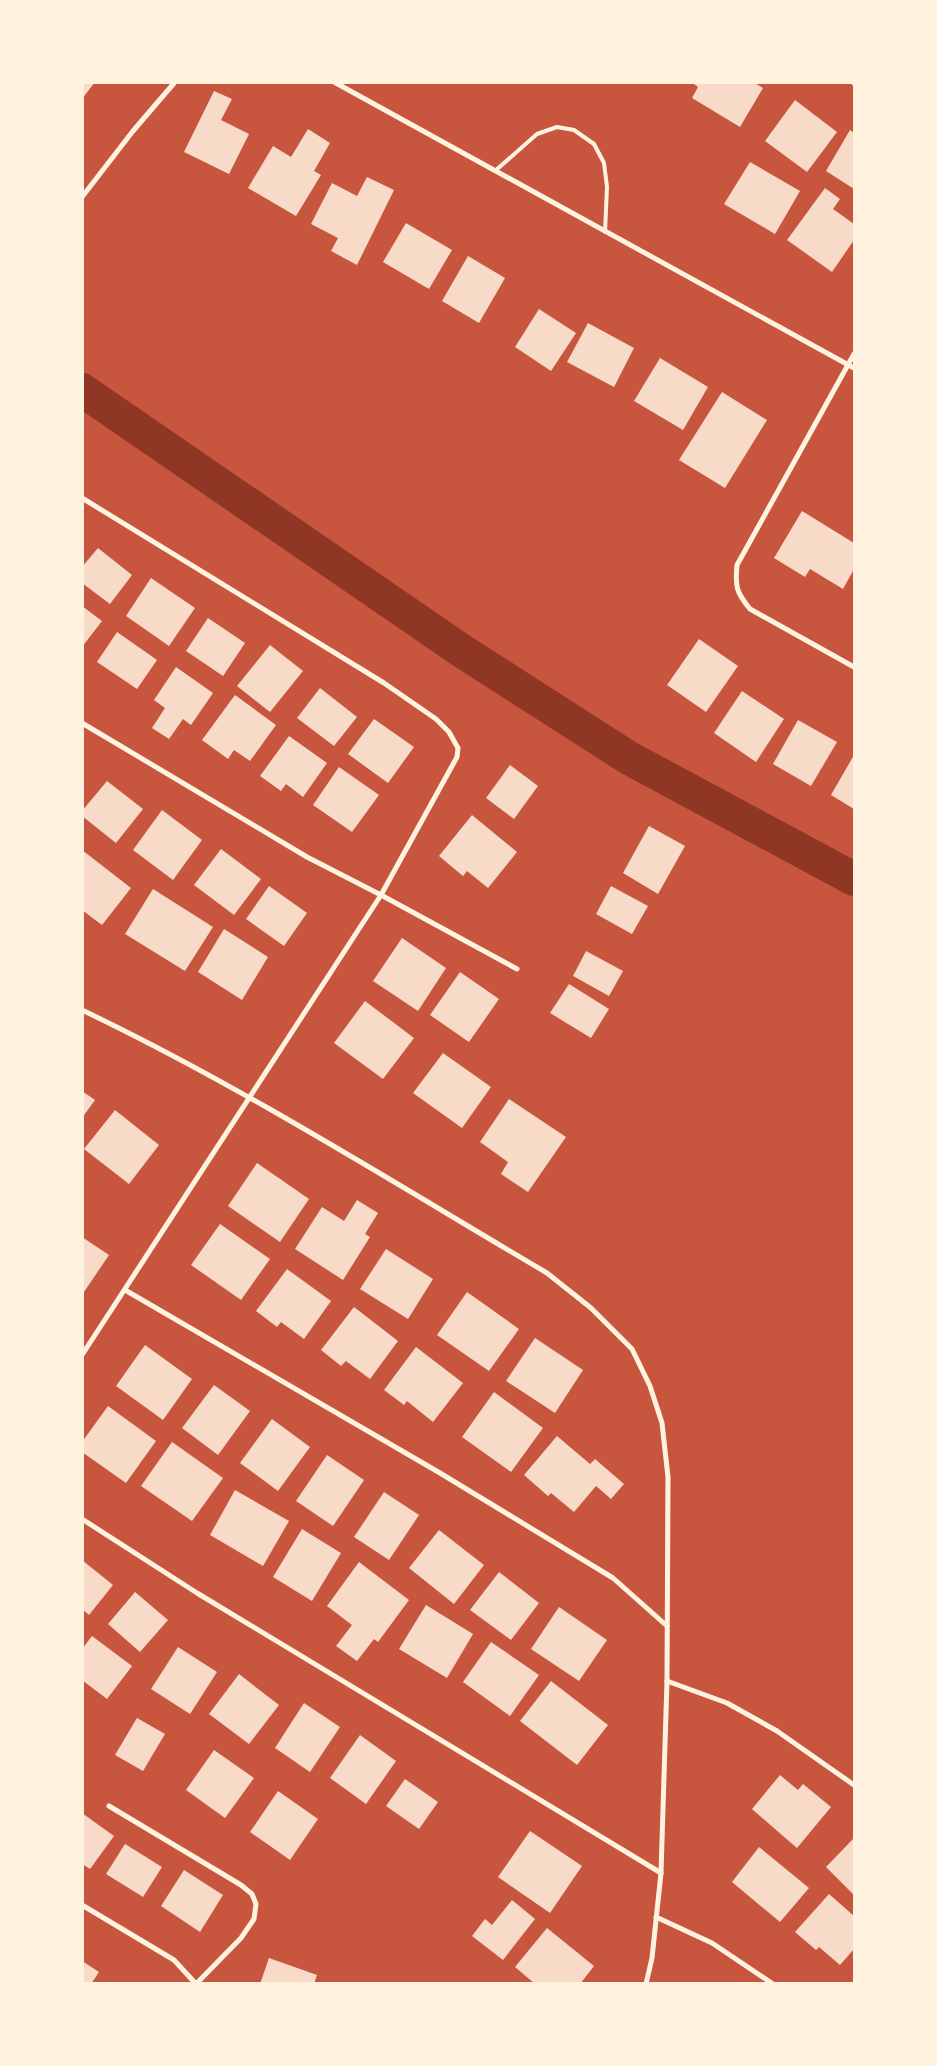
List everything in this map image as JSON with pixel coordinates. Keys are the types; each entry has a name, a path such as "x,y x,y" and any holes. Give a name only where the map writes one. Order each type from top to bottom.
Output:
{"street":[{"path":"82,197 174,82"},
{"path":"334,82 854,368"},
{"path":"854,354 737,565 736,585 739,596 750,609 854,667"},
{"path":"82,498 384,683 436,719 449,732 458,748 457,757 381,895 82,1355"},
{"path":"82,723 307,857 517,969"},
{"path":"82,1010 141,1038 250,1098 547,1272 591,1308 632,1349 650,1386 662,1423 668,1477 667,1681 661,1873 652,1958 646,1984"},
{"path":"125,1290 440,1473 613,1578 667,1626"},
{"path":"82,1519 206,1598 661,1873"},
{"path":"667,1681 727,1703 778,1731 854,1785"},
{"path":"82,1905 174,1960 196,1984 241,1938 254,1919 256,1904 252,1894 109,1806"},
{"path":"656,1918 712,1943 773,1984"}],"lane":[{"path":"495,171 537,134 557,127 574,130 594,144 604,162 607,187 606,232"}],"building":[{"path":"82,82 95,82 82,99"},
{"path":"691,82 753,82 763,88 740,127 692,98 698,87"},
{"path":"214,91 232,99 221,120 249,134 229,174 184,152"},
{"path":"795,100 837,132 807,172 765,141"},
{"path":"308,129 330,143 314,171 321,175 296,216 248,188 273,146 291,157"},
{"path":"850,130 854,133 854,189 826,171"},
{"path":"750,162 800,191 775,234 724,204"},
{"path":"367,177 394,190 357,265 331,251 338,238 311,224 332,183 357,196"},
{"path":"825,188 840,199 833,209 854,224 854,240 832,272 787,240"},
{"path":"406,223 452,250 429,289 383,262"},
{"path":"468,256 505,278 479,323 442,301"},
{"path":"539,309 576,333 551,371 515,347"},
{"path":"588,323 634,348 614,387 567,362"},
{"path":"660,358 708,387 683,430 634,401"},
{"path":"722,392 767,420 725,488 679,460"},
{"path":"802,511 854,543 854,569 843,589 810,569 805,577 774,558"},
{"path":"98,548 132,575 110,604 82,583 82,567"},
{"path":"151,578 195,608 169,646 126,616"},
{"path":"82,606 102,621 82,647"},
{"path":"208,618 245,643 223,676 186,651"},
{"path":"117,632 157,660 137,689 97,662"},
{"path":"699,639 738,666 706,712 667,685"},
{"path":"270,645 303,671 270,712 237,686"},
{"path":"176,667 213,693 191,725 183,719 169,739 152,728 165,708 154,700"},
{"path":"320,688 357,717 334,746 297,718"},
{"path":"742,691 784,719 756,762 714,733"},
{"path":"235,695 276,725 250,761 234,750 228,759 202,740"},
{"path":"374,719 414,747 388,783 348,754"},
{"path":"798,720 837,742 811,786 773,764"},
{"path":"289,736 327,763 303,797 286,784 281,791 260,776"},
{"path":"854,755 854,809 831,795"},
{"path":"510,765 538,786 514,819 486,798"},
{"path":"339,767 379,795 352,832 313,805"},
{"path":"107,781 143,809 116,843 82,816 82,811"},
{"path":"162,810 202,840 173,880 133,850"},
{"path":"472,815 517,852 488,888 467,871 463,876 439,856"},
{"path":"649,826 685,846 658,894 623,873"},
{"path":"221,849 261,879 234,915 194,885"},
{"path":"82,850 131,888 102,925 82,910"},
{"path":"269,886 307,913 284,946 246,919"},
{"path":"611,886 648,906 632,934 596,914"},
{"path":"153,889 213,927 185,971 125,934"},
{"path":"224,929 268,957 242,1000 198,972"},
{"path":"402,938 446,968 418,1011 373,981"},
{"path":"586,951 623,971 609,996 573,976"},
{"path":"460,972 499,999 469,1042 430,1015"},
{"path":"569,984 609,1009 591,1038 550,1013"},
{"path":"365,1001 414,1038 383,1079 334,1043"},
{"path":"443,1053 491,1087 462,1128 413,1093"},
{"path":"82,1091 95,1100 82,1118"},
{"path":"509,1099 566,1137 528,1192 501,1174 508,1162 480,1142"},
{"path":"115,1110 159,1145 129,1184 84,1149"},
{"path":"257,1163 309,1199 280,1242 228,1206"},
{"path":"357,1200 378,1213 365,1234 370,1237 343,1280 295,1249 322,1207 344,1221"},
{"path":"220,1224 270,1259 241,1300 191,1265"},
{"path":"82,1237 109,1255 82,1295"},
{"path":"386,1249 433,1279 408,1319 360,1289"},
{"path":"287,1269 331,1301 304,1339 281,1322 277,1327 256,1311"},
{"path":"467,1292 519,1329 489,1371 437,1335"},
{"path":"354,1307 398,1341 370,1379 346,1361 341,1366 321,1350"},
{"path":"535,1338 583,1370 555,1413 506,1381"},
{"path":"145,1345 192,1379 163,1420 116,1386"},
{"path":"416,1347 463,1383 433,1422 407,1401 404,1405 384,1390"},
{"path":"214,1385 250,1411 218,1455 182,1428"},
{"path":"494,1392 543,1428 511,1472 462,1437"},
{"path":"108,1406 156,1441 126,1483 82,1452 82,1442"},
{"path":"272,1419 310,1447 278,1491 240,1463"},
{"path":"557,1436 590,1464 595,1459 624,1484 611,1499 596,1486 574,1512 551,1493 548,1496 524,1475"},
{"path":"172,1442 223,1478 192,1521 141,1486"},
{"path":"327,1455 364,1480 333,1526 296,1501"},
{"path":"235,1490 289,1521 263,1566 210,1535"},
{"path":"384,1492 419,1515 389,1560 354,1537"},
{"path":"302,1529 341,1553 312,1601 273,1577"},
{"path":"439,1530 484,1565 454,1604 409,1568"},
{"path":"82,1560 113,1585 89,1615 82,1609"},
{"path":"359,1562 409,1600 378,1642 374,1639 357,1661 336,1646 352,1625 327,1606"},
{"path":"499,1572 539,1603 511,1640 470,1610"},
{"path":"135,1592 168,1620 140,1652 108,1624"},
{"path":"426,1605 473,1634 447,1678 399,1649"},
{"path":"559,1607 607,1640 579,1681 531,1649"},
{"path":"92,1636 132,1666 107,1699 82,1680 82,1649"},
{"path":"491,1642 539,1675 510,1716 463,1682"},
{"path":"178,1647 217,1672 190,1714 151,1689"},
{"path":"239,1674 279,1705 249,1744 209,1714"},
{"path":"551,1681 608,1725 577,1765 520,1721"},
{"path":"304,1703 340,1727 310,1772 275,1748"},
{"path":"137,1718 165,1734 143,1771 115,1755"},
{"path":"360,1735 396,1761 366,1804 330,1778"},
{"path":"214,1750 254,1778 225,1818 186,1790"},
{"path":"780,1775 798,1790 803,1784 831,1807 797,1848 752,1809"},
{"path":"405,1779 438,1802 419,1829 386,1806"},
{"path":"278,1791 318,1819 290,1860 250,1832"},
{"path":"82,1813 114,1836 90,1869 82,1864"},
{"path":"530,1831 582,1866 550,1913 498,1877"},
{"path":"854,1838 854,1895 826,1867"},
{"path":"125,1844 162,1867 143,1897 106,1874"},
{"path":"759,1847 809,1888 780,1922 732,1882"},
{"path":"184,1870 223,1895 200,1932 161,1906"},
{"path":"829,1894 854,1916 854,1949 840,1965 819,1947 816,1950 795,1932"},
{"path":"512,1900 535,1919 503,1960 472,1936 485,1919 492,1925"},
{"path":"547,1928 594,1966 580,1984 535,1984 515,1967"},
{"path":"269,1958 317,1975 314,1984 260,1984"},
{"path":"82,1961 99,1972 91,1984 82,1984"}],"waterway":[{"path":"82,390 462,651 629,758 854,879"}]}
